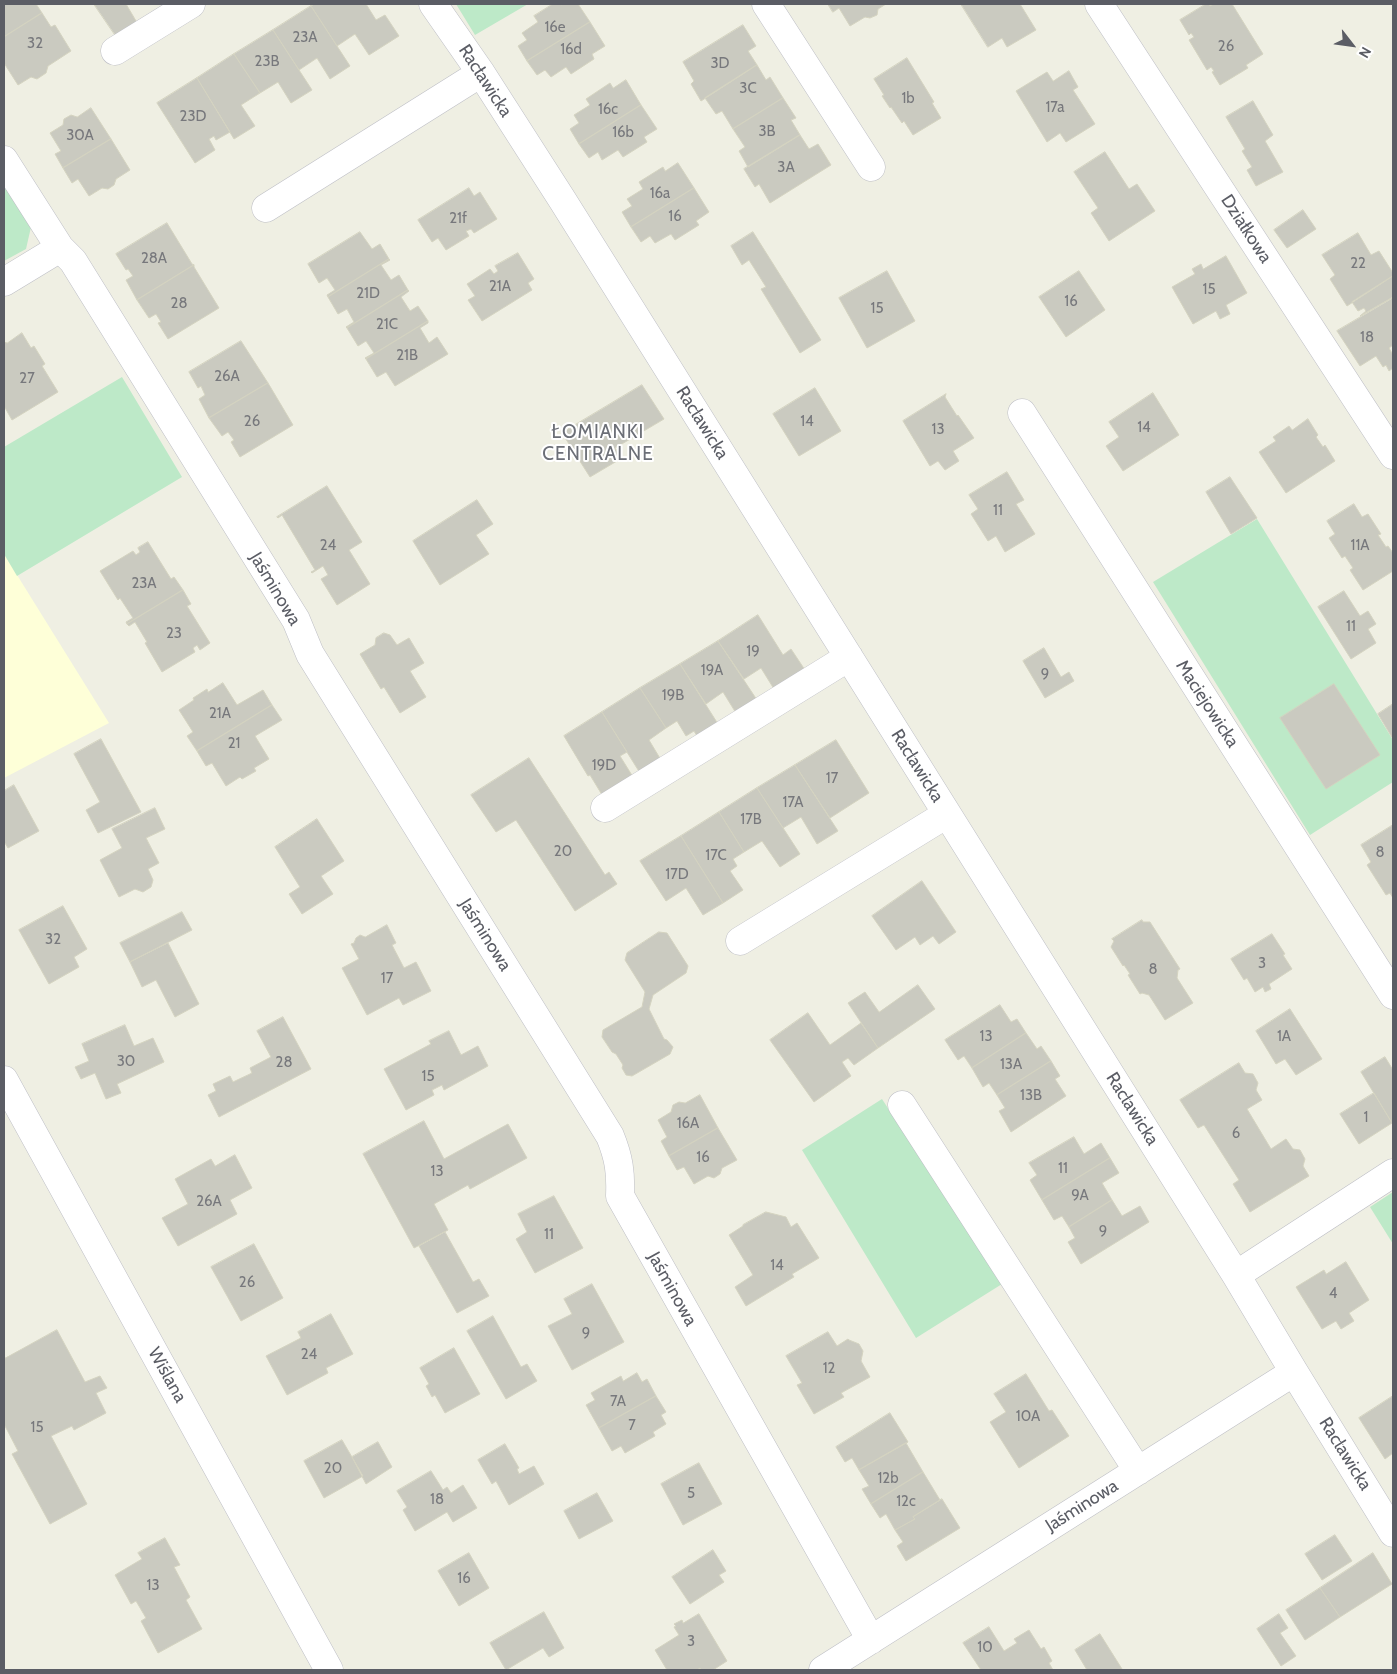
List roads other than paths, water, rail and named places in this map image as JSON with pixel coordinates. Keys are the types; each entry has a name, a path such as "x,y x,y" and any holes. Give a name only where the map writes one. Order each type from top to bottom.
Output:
{"street":[{"path":"116,51 191,4"},
{"name":"Racławicka","path":"434,4 481,73 849,657 1236,1275 1393,1533"},
{"path":"766,4 871,167"},
{"name":"Działkowa","path":"1099,4 1393,455"},
{"path":"266,208 481,73"},
{"name":"Jaśminowa","path":"4,160 60,248 73,261 296,620 310,654 610,1136 618,1154 620,1196 870,1640"},
{"path":"4,282 60,248"},
{"name":"Maciejowicka","path":"1022,413 1393,995"},
{"path":"605,808 849,657"},
{"path":"740,942 947,814"},
{"name":"Wiślana","path":"4,1080 12,1114 330,1670"},
{"path":"902,1105 1138,1471"},
{"path":"1236,1275 1393,1173"},
{"name":"Jaśminowa","path":"823,1670 1294,1372"}],"district":[{"name":"ŁOMIANKI CENTRALNE","path":"598,443"}]}
